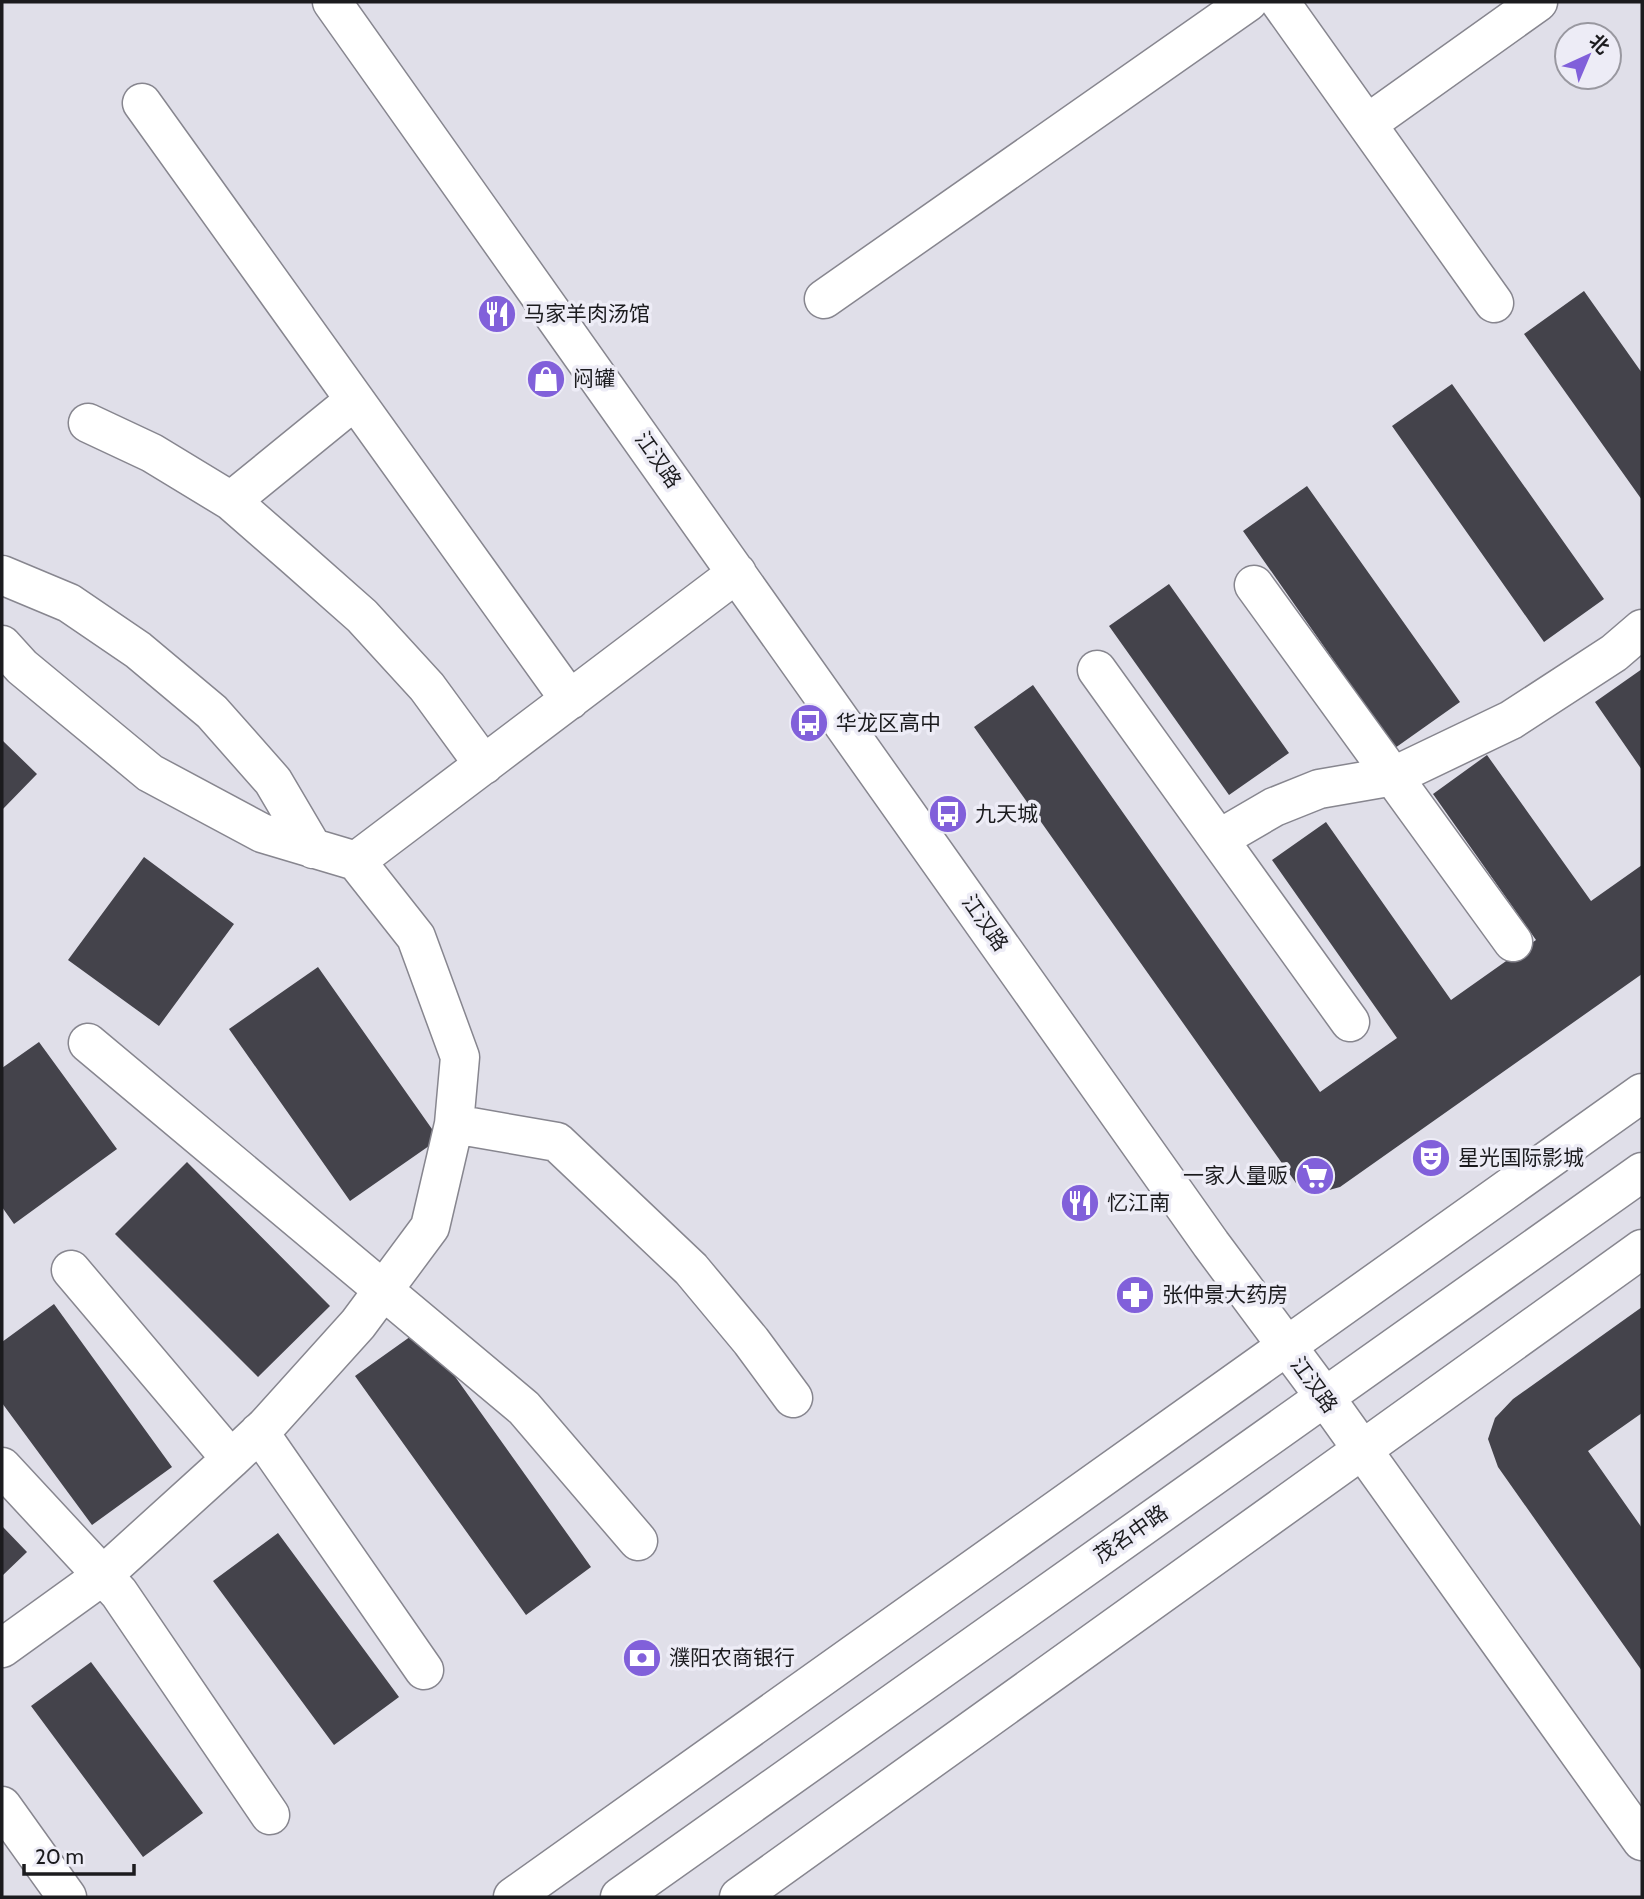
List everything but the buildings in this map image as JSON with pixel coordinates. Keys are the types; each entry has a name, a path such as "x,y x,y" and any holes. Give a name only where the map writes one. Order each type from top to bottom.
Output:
{"street":[{"name":"江汉路","path":"332,2 1287,1347 1642,1842"},
{"path":"824,299 1248,2"},
{"path":"1280,2 1493,303"},
{"path":"1367,124 1538,2"},
{"path":"142,103 570,700"},
{"path":"231,502 355,400"},
{"path":"88,423 152,453 231,502 362,616 427,687 484,765"},
{"path":"356,861 737,573"},
{"path":"2,575 69,603 138,650 212,712 273,781 313,849"},
{"path":"1254,585 1513,942"},
{"path":"1219,839 1274,807 1319,789 1394,776 1511,720 1614,653 1642,629"},
{"path":"2,645 22,667 150,772 262,833 356,861 416,937 460,1057 454,1125 430,1227 358,1324 231,1459 102,1576 2,1648"},
{"path":"1097,670 1350,1022"},
{"path":"88,1043 524,1408 638,1541"},
{"path":"513,1897 1642,1093"},
{"path":"454,1125 558,1142 691,1269 751,1341 793,1398"},
{"name":"茂名中路","path":"620,1897 1642,1172"},
{"path":"738,1897 1642,1249"},
{"path":"71,1270 231,1459"},
{"path":"259,1432 424,1670"},
{"path":"2,1467 119,1593 270,1815"},
{"path":"2,1806 67,1897"}],"place":[{"name":"马家羊肉汤馆","path":"497,314"},
{"name":"闷罐","path":"546,379"},
{"name":"华龙区高中","path":"809,723"},
{"name":"九天城","path":"948,814"},
{"name":"星光国际影城","path":"1431,1158"},
{"name":"一家人量贩","path":"1315,1176"},
{"name":"忆江南","path":"1080,1203"},
{"name":"张仲景大药房","path":"1135,1295"},
{"name":"濮阳农商银行","path":"642,1658"}]}
